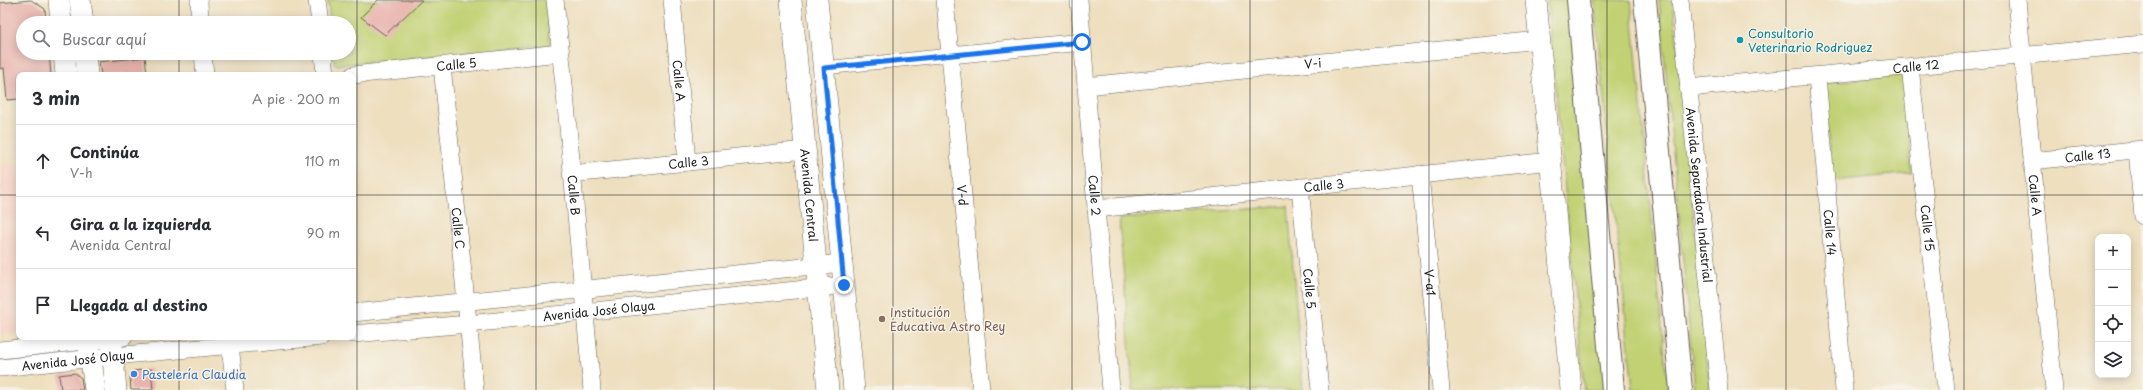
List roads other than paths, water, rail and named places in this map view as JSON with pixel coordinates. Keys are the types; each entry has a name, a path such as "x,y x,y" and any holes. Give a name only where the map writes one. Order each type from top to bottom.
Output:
{"main road":[{"path":"1578,0 1613,390"},
{"path":"1645,0 1681,390"}],"street":[{"path":"59,0 60,16"},
{"path":"80,0 81,16"},
{"path":"198,0 199,16"},
{"path":"318,0 319,16"},
{"name":"Calle B","path":"554,0 565,94 571,174 592,390"},
{"name":"Calle A","path":"672,0 687,162"},
{"name":"Avenida Central","path":"790,0 820,287 828,390"},
{"name":"Avenida Central","path":"817,0 854,390"},
{"name":"V-d","path":"945,0 981,390"},
{"name":"Calle 2","path":"1079,0 1111,390"},
{"path":"1536,0 1571,390"},
{"name":"Avenida Separadora Industrial","path":"1680,0 1719,390"},
{"name":"Calle A","path":"2017,0 2054,390"},
{"name":"V-i","path":"1086,86 1540,40"},
{"path":"824,68 1082,42"},
{"name":"Calle 12","path":"1688,88 2143,44"},
{"name":"Calle 5","path":"356,76 560,53"},
{"path":"65,60 66,72"},
{"path":"86,60 87,72"},
{"path":"204,60 205,72"},
{"path":"324,60 325,72"},
{"name":"Calle C","path":"442,66 475,390"},
{"name":"Calle 15","path":"1910,67 1946,390"},
{"name":"Calle 14","path":"1817,76 1844,390"},
{"path":"2140,149 2143,216"},
{"name":"Calle 13","path":"2032,161 2140,149"},
{"name":"Calle 3","path":"571,174 805,150"},
{"name":"Calle 3","path":"1096,209 1551,161"},
{"name":"V-a1","path":"1420,174 1442,390"},
{"name":"Calle 5","path":"1300,187 1320,390"},
{"name":"Avenida José Olaya","path":"356,313 842,263"},
{"name":"Avenida José Olaya","path":"356,334 468,324 844,285"},
{"name":"Avenida José Olaya","path":"0,350 89,345 114,342 230,345 288,340"},
{"path":"114,342 116,390"},
{"path":"89,345 94,390"},
{"name":"Avenida José Olaya","path":"0,368 89,345"},
{"path":"230,345 235,390"}],"place":[{"name":"Consultorio Veterinario Rodriguez","path":"1740,40"},
{"name":"Institución Educativa Astro Rey","path":"882,319"},
{"name":"Pastelería Claudia","path":"134,374"}]}
